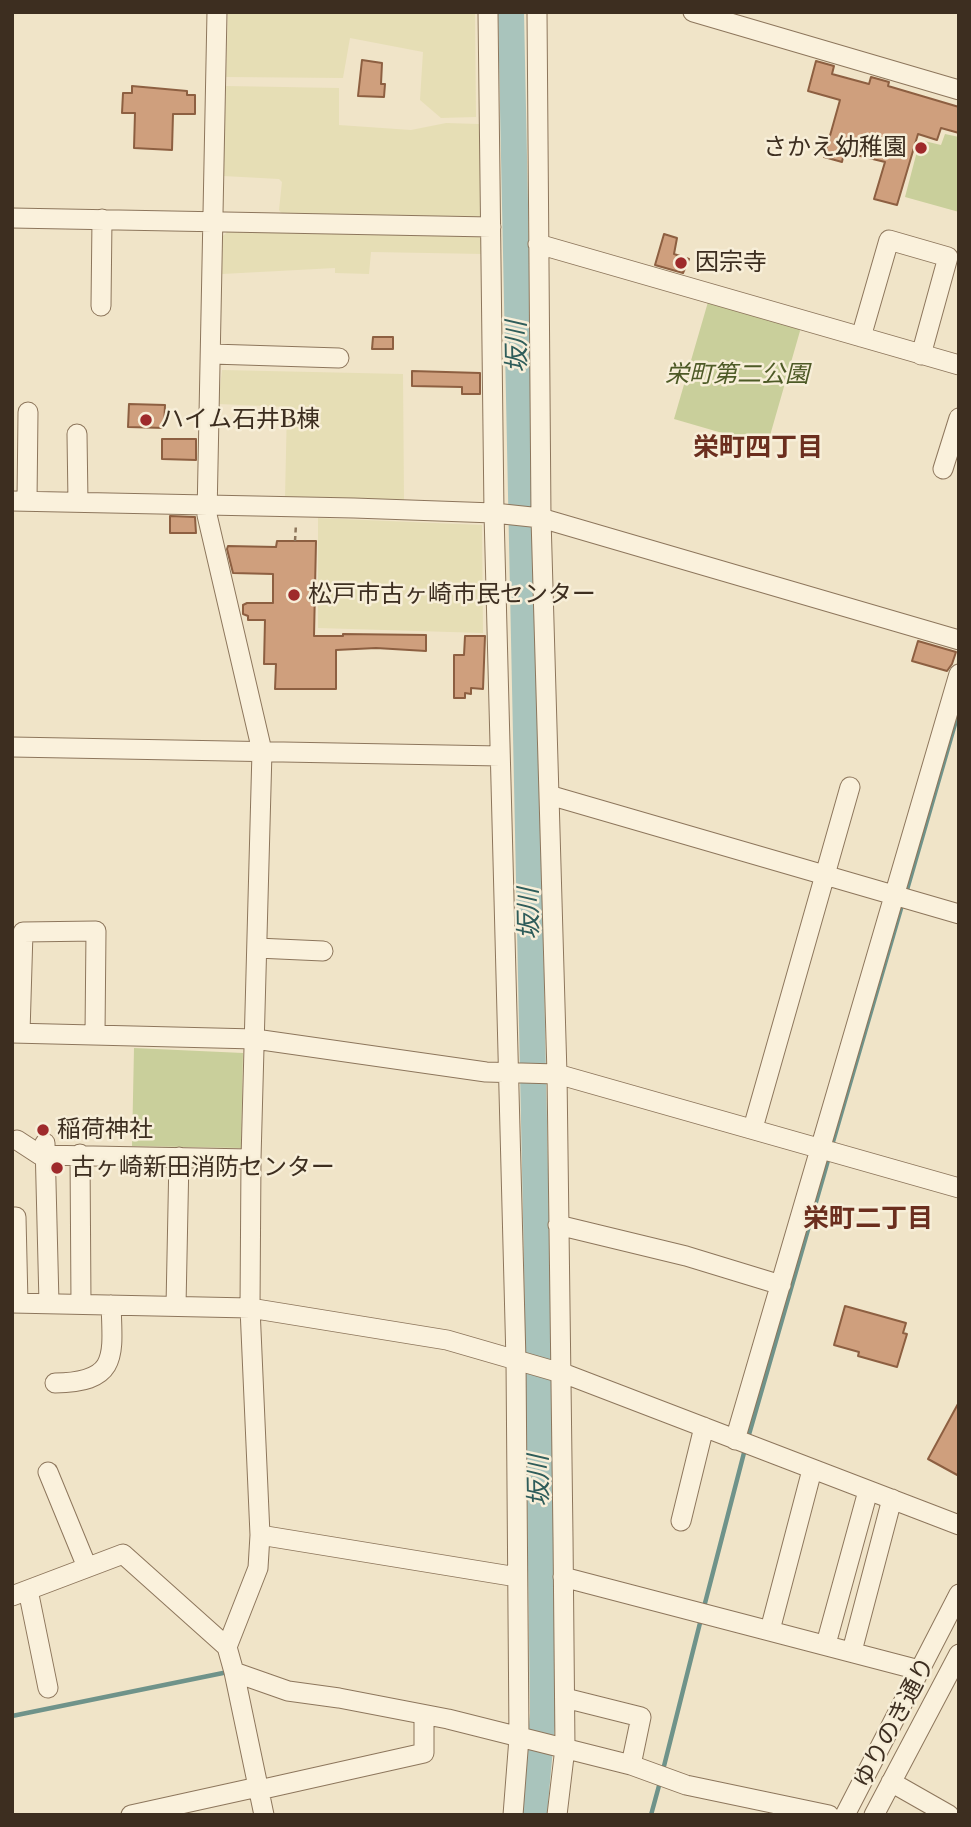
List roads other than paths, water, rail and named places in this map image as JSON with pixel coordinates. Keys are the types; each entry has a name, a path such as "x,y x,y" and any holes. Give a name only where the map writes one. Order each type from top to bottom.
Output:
{"street":[{"path":"217,12 215,222 207,515 262,751 251,1159 250,1308 260,1535 258,1568 227,1647"},
{"path":"488,12 500,756 518,1362 517,1577 522,1738 513,1815"},
{"path":"537,12 539,518 558,1074 558,1373 565,1698 557,1815"},
{"path":"693,12 959,90"},
{"path":"12,218 491,228"},
{"path":"102,219 102,306"},
{"path":"861,337 889,240 948,257 921,355"},
{"path":"538,244 959,365"},
{"path":"212,354 339,358"},
{"path":"28,412 20,501 498,514 539,518 959,640"},
{"path":"943,469 959,418"},
{"path":"77,433 78,502"},
{"path":"743,1443 781,1285 827,1150 900,897 959,674"},
{"path":"12,747 500,756"},
{"path":"753,1128 850,786"},
{"path":"549,794 959,914"},
{"path":"95,1034 96,931 23,932 16,1033 255,1039 486,1072 558,1074 959,1188"},
{"path":"257,948 323,951"},
{"path":"17,1140 43,1151 251,1159"},
{"path":"43,1151 49,1303"},
{"path":"80,1154 81,1304"},
{"path":"176,1306 179,1157"},
{"path":"12,1217 16,1217 15,1303 250,1308 447,1340 580,1379 959,1525"},
{"path":"558,1225 686,1256 781,1285"},
{"path":"55,1383 78,1383 91,1379 109,1361 112,1344 111,1304"},
{"path":"681,1521 704,1427"},
{"path":"770,1630 812,1470"},
{"path":"48,1472 87,1567"},
{"path":"826,1644 867,1491"},
{"path":"852,1651 892,1499"},
{"path":"260,1535 517,1577"},
{"path":"48,1688 20,1593 123,1554 227,1647 264,1815"},
{"path":"563,1577 919,1670"},
{"path":"845,1815 959,1594"},
{"name":"ゆりのき通り","path":"874,1815 959,1654"},
{"path":"234,1672 288,1691 424,1715 631,1765 686,1785 829,1815"},
{"path":"565,1698 641,1717 631,1765"},
{"path":"131,1815 424,1754 424,1715"},
{"path":"891,1782 949,1815"}],"waterway":[{"name":"坂川","path":"511,12 537,1265 543,1714 534,1815"},
{"path":"906,893 959,710"},
{"path":"832,1145 902,905"},
{"path":"748,1438 829,1157"},
{"path":"704,1607 745,1449"},
{"path":"663,1770 701,1619"},
{"path":"12,1716 223,1673"},
{"path":"651,1815 660,1782"}],"place":[{"name":"さかえ幼稚園","path":"921,148"},
{"name":"因宗寺","path":"681,263"},
{"name":"ハイム石井B棟","path":"146,420"},
{"name":"松戸市古ヶ崎市民センター","path":"294,595"},
{"name":"稲荷神社","path":"43,1130"},
{"name":"古ヶ崎新田消防センター","path":"57,1168"}],"district":[{"name":"栄町四丁目","path":"758,449"},
{"name":"栄町二丁目","path":"868,1220"}],"park label":[{"name":"栄町第二公園","path":"737,375"}]}
